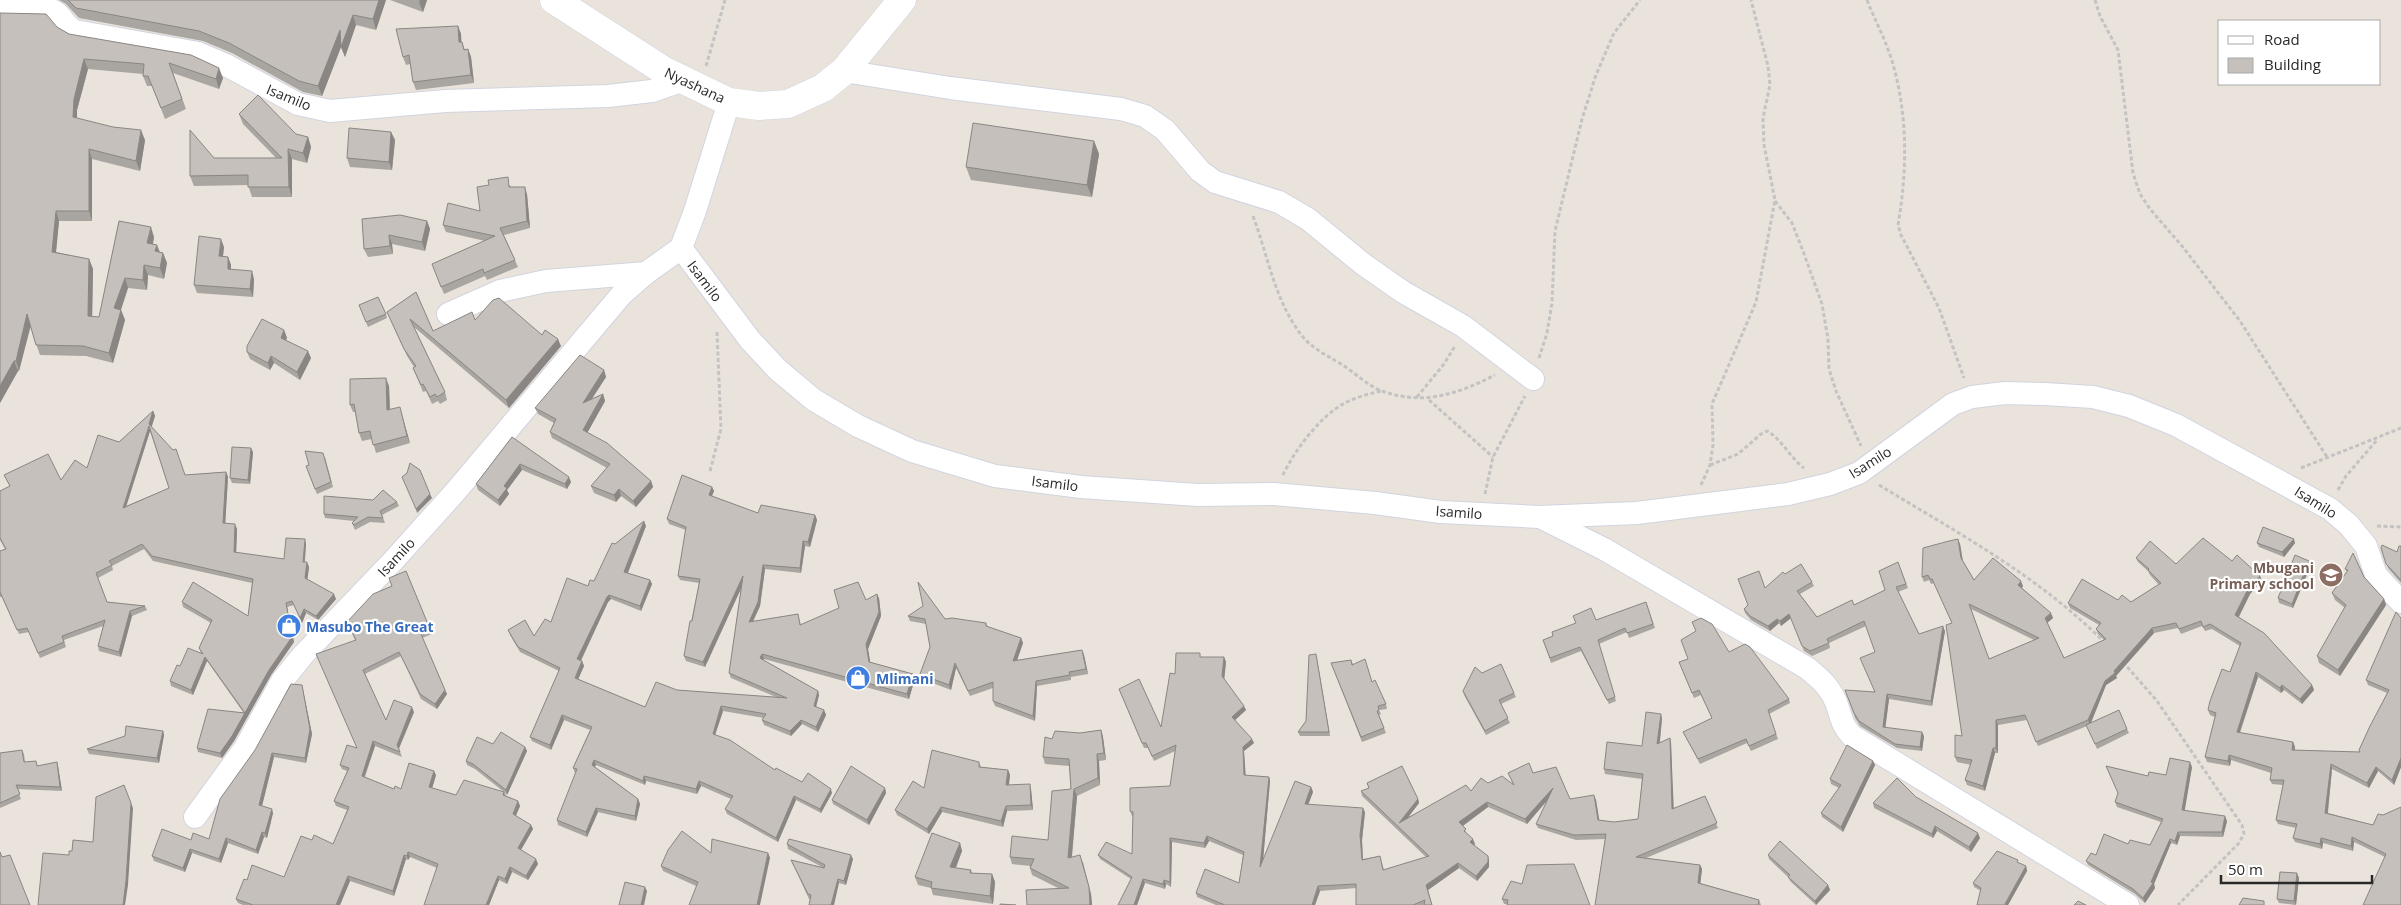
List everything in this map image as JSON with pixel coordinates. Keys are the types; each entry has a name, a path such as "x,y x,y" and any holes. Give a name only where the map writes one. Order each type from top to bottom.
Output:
{"street":[{"name":"Nyashana","path":"554,0 663,70 729,102 760,106 788,104 823,88 844,71 902,0"},
{"name":"Isamilo","path":"0,11 54,11 58,13 65,25 75,31 198,54 226,65 298,104 330,111 445,101 608,96 692,84"},
{"path":"844,71 950,88 1129,111 1145,116 1165,130 1200,171 1215,182 1279,202 1308,219 1364,264 1403,292 1464,326 1533,379"},
{"name":"Isamilo","path":"195,817 245,748 282,681 302,655 393,561 450,498 622,294 646,273 681,248 695,211 729,102"},
{"name":"Isamilo","path":"681,248 750,340 778,370 814,400 858,426 912,451 995,476 1081,487 1198,495 1274,494 1375,503 1441,512 1539,517 1637,513 1788,494 1830,484 1865,469 1934,416 1953,404 1972,397 2005,393 2093,397 2129,406 2176,425 2330,509 2349,525 2366,546 2376,575 2401,602"},
{"path":"448,314 500,291 546,281 646,273"},
{"path":"1539,517 1604,549 1807,668 1822,680 1833,694 1844,728 1852,736 2128,905"}],"path":[{"path":"692,84 725,0"},
{"path":"1481,514 1493,457 1533,379 1547,333 1552,304 1555,231 1582,119 1596,74 1614,32 1640,0"},
{"path":"1692,505 1710,465 1715,434 1712,404 1756,302 1775,200 1764,145 1763,118 1770,85 1768,66 1751,0"},
{"path":"1867,0 1894,68 1905,118 1906,136 1898,225 1901,235 1939,308 1972,397"},
{"path":"2095,0 2100,16 2118,50 2133,174 2140,194 2240,321 2326,457"},
{"path":"1244,190 1277,292 1296,328 1315,350 1340,363 1381,391"},
{"path":"1775,200 1790,218 1822,304 1828,339 1829,369 1865,469 2017,569 2084,621 2110,649"},
{"path":"710,471 721,429 716,296"},
{"path":"1416,397 1444,364 1464,326"},
{"path":"1274,494 1297,451 1327,416 1343,404 1357,397 1381,391 1429,399 1478,384 1515,365"},
{"path":"1429,399 1493,457"},
{"name":"Isamilo","path":"2278,479 2326,457 2377,439 2401,428"},
{"path":"1710,465 1738,454 1760,434 1767,431 1773,434 1796,462 1830,484"},
{"path":"2330,509 2346,476 2377,439"},
{"path":"2117,656 2157,701 2236,813 2242,825 2244,834 2239,844 2178,905"}],"building":[{"path":"68,0 379,0 373,19 353,15 341,47 340,30 318,86 299,81 229,43 199,31 76,8"},
{"path":"0,13 46,14 57,27 69,34 191,55 219,68 216,79 169,63 182,99 161,108 148,76 143,76 144,64 84,59 74,99 73,117 113,127 141,130 136,161 89,149 89,211 56,211 52,252 89,259 88,316 99,317 119,221 151,227 147,243 157,245 155,251 163,253 160,268 144,265 143,280 125,278 114,308 121,310 109,353 83,346 36,345 27,314 16,361 14,361 0,386"},
{"path":"458,26 459,42 462,42 464,50 468,49 471,75 413,82 409,55 403,57 396,29"},
{"path":"258,95 296,134 308,137 303,153 288,149 289,187 248,187 248,175 190,176 190,130 214,158 282,158 239,114"},
{"path":"973,123 1094,141 1087,185 966,167"},
{"path":"349,128 391,132 389,162 347,158"},
{"path":"508,177 509,187 525,187 527,221 500,228 515,260 484,273 483,269 441,287 432,264 495,236 443,225 448,203 480,211 477,187 489,185 488,180"},
{"path":"400,215 427,221 422,242 389,235 390,246 364,249 362,219"},
{"path":"199,236 221,239 219,256 228,257 228,269 252,271 250,289 194,285"},
{"path":"416,292 433,331 472,312 475,320 493,300 499,298 542,335 545,330 558,339 506,400 410,319 445,392 437,397 435,394 430,397 423,384 421,385 413,368 416,366 404,349 387,312"},
{"path":"378,297 386,314 366,322 359,305"},
{"path":"262,319 284,330 281,338 308,351 297,372 271,356 268,363 247,352 247,346"},
{"path":"580,355 604,370 583,403 603,394 583,430 607,443 651,481 633,501 619,489 614,495 591,486 610,464 550,432 556,419 535,408"},
{"path":"386,378 387,410 400,407 407,436 373,445 370,431 359,433 354,404 350,405 350,379"},
{"path":"153,411 149,424 173,450 176,449 185,475 226,472 223,523 235,524 234,552 284,559 286,538 305,539 303,562 307,562 305,578 334,594 316,616 304,609 300,618 292,601 286,603 292,637 269,670 245,713 205,657 191,690 170,681 177,665 180,666 188,648 203,654 199,648 212,620 182,602 193,582 248,616 253,579 152,556 142,544 109,561 112,565 96,573 107,602 145,606 130,611 119,652 98,646 105,620 62,636 64,642 38,653 27,628 17,630 0,592 0,551 6,549 0,538 0,491 10,486 4,475 48,454 61,480 75,460 87,468 98,435 119,442","holes":["149,426 169,488 123,508"]},
{"path":"512,437 569,477 565,484 520,464 504,486 507,488 498,500 476,484"},
{"path":"232,447 251,448 248,480 230,478"},
{"path":"305,451 323,453 331,482 315,489 306,466 309,465"},
{"path":"410,463 420,470 430,494 416,509 402,477 407,473"},
{"path":"682,475 712,487 709,495 758,513 761,505 815,515 808,542 803,541 800,568 763,565 758,602 749,622 798,614 800,625 839,608 834,590 858,582 866,600 877,594 879,612 866,644 869,662 913,674 907,694 762,654 760,658 818,691 814,706 824,710 816,727 801,720 790,731 762,720 766,714 721,706 713,734 730,740 775,770 776,768 802,782 808,773 831,789 820,809 794,796 776,838 725,809 733,796 699,781 696,789 644,776 643,781 594,760 592,765 638,799 635,816 596,808 586,832 557,820 577,769 573,768 592,727 562,715 550,745 530,737 560,668 518,647 508,630 525,620 534,636 545,619 551,622 567,578 588,586 590,580 594,581 612,543 615,544 644,521 624,572 650,580 640,606 609,595 607,597 577,659 582,661 575,678 645,707 656,682 677,690 787,698 729,673 743,576 703,662 684,656 700,579 678,576 686,527 667,519"},
{"path":"383,490 397,502 380,511 383,518 368,517 354,525 352,523 358,517 324,514 324,496 373,500"},
{"path":"2263,527 2294,539 2282,552 2257,543"},
{"path":"2203,538 2232,561 2237,555 2260,576 2248,589 2235,615 2264,633 2312,685 2300,699 2282,685 2280,688 2256,672 2237,732 2293,742 2292,750 2360,752 2359,750 2370,726 2389,690 2366,680 2396,612 2401,618 2401,758 2392,780 2376,767 2367,783 2331,764 2325,813 2373,825 2378,814 2383,815 2401,807 2401,905 2363,905 2386,854 2352,837 2351,846 2321,838 2320,844 2293,838 2297,824 2276,820 2284,780 2270,780 2272,768 2229,755 2228,761 2205,757 2216,713 2208,710 2210,701 2222,669 2230,672 2241,643 2210,624 2203,627 2201,621 2179,629 2176,623 2152,628 2114,671 2115,673 2105,681 2088,720 2036,742 2025,715 1996,720 1996,748 1993,748 1983,786 1965,780 1972,760 1955,757 1955,735 1962,736 1946,625 1952,623 1932,579 1928,575 1922,577 1923,548 1958,539 1961,558 1974,580 1993,558 2021,581 2018,585 2051,613 2045,618 2064,658 2106,639 2096,629 2101,623 2068,603 2082,579 2118,600 2122,595 2131,602 2161,583 2136,558 2150,541 2176,564","holes":["1969,604 2039,638 1989,659"]},
{"path":"2382,545 2397,552 2399,546 2401,546 2401,580 2386,564 2381,548"},
{"path":"2353,553 2364,577 2384,599 2338,670 2317,656 2346,605 2332,593 2348,570 2345,569"},
{"path":"2295,555 2309,561 2292,604 2278,598"},
{"path":"1898,562 1906,584 1896,587 1919,634 1943,626 1931,701 1887,694 1883,727 1922,732 1920,747 1895,744 1859,721 1854,713 1845,690 1875,692 1860,658 1875,652 1864,621 1827,639 1829,643 1810,651 1802,646 1789,614 1780,621 1777,619 1768,626 1750,616 1744,609 1748,605 1738,579 1759,571 1765,588 1783,572 1785,574 1801,564 1812,582 1797,591 1817,617 1852,600 1854,605 1885,590 1879,571"},
{"path":"406,571 430,629 421,634 445,690 435,704 420,694 399,652 363,670 386,720 394,700 412,707 397,745 400,752 373,741 362,776 394,789 395,786 401,789 409,763 434,771 429,787 456,795 464,780 504,792 503,795 518,801 513,814 531,825 518,848 536,859 526,876 510,867 505,879 498,876 486,905 424,905 438,864 408,852 407,856 404,855 393,891 348,876 336,905 253,905 236,899 244,879 247,880 252,865 284,877 301,836 312,840 314,835 333,844 349,807 334,801 349,768 340,765 347,745 357,748 316,654 356,640 347,622 373,594 392,586 389,578"},
{"path":"918,582 945,619 952,618 986,623 986,626 1021,638 1013,661 1082,650 1086,669 1069,672 1070,675 1036,681 1033,716 993,701 993,682 968,691 955,663 949,685 920,674 930,647 925,619 908,616 923,606"},
{"path":"1646,602 1653,624 1627,633 1625,628 1598,640 1615,697 1607,700 1580,647 1550,658 1543,640 1553,636 1552,632 1576,623 1573,616 1591,608 1596,620"},
{"path":"1701,618 1712,624 1729,652 1745,644 1750,647 1789,699 1768,710 1776,734 1749,746 1746,739 1698,759 1683,732 1712,718 1699,690 1692,693 1679,662 1688,659 1681,640 1696,631 1692,622"},
{"path":"1176,653 1200,653 1200,657 1224,657 1222,676 1244,706 1232,717 1252,739 1243,747 1244,775 1269,777 1260,867 1295,781 1311,787 1305,804 1363,808 1360,835 1362,860 1380,856 1383,870 1429,856 1361,791 1369,788 1367,783 1402,766 1418,799 1399,823 1466,785 1471,791 1481,778 1488,783 1502,776 1514,785 1508,773 1529,763 1533,773 1556,767 1570,799 1594,795 1598,820 1614,822 1638,819 1643,774 1604,769 1607,742 1642,746 1646,712 1661,714 1657,744 1670,738 1672,809 1705,796 1717,823 1636,857 1700,865 1698,883 1759,900 1758,905 1595,905 1606,834 1574,835 1536,824 1553,788 1525,819 1487,802 1459,822 1466,829 1464,831 1473,839 1470,842 1488,856 1488,862 1476,876 1458,863 1426,885 1432,905 1424,905 1425,900 1413,905 1356,905 1356,884 1318,886 1312,905 1225,905 1196,893 1205,869 1239,883 1244,852 1207,836 1204,843 1170,838 1170,882 1164,880 1163,884 1143,879 1134,905 1118,905 1132,877 1098,855 1106,842 1132,854 1133,812 1130,811 1130,788 1170,786 1176,745 1152,756 1146,743 1142,743 1119,689 1139,679 1161,727 1170,673 1175,674"},
{"path":"1316,654 1329,732 1298,732 1306,721 1309,655"},
{"path":"1365,659 1372,682 1375,680 1386,704 1378,706 1379,710 1377,711 1384,728 1361,737 1331,663 1351,660 1352,665"},
{"path":"1501,664 1514,693 1499,700 1508,718 1485,731 1463,691 1475,667 1482,673"},
{"path":"291,684 302,685 310,729 305,758 272,753 259,805 272,809 265,833 262,832 256,850 226,838 219,859 190,849 183,868 152,856 162,829 191,840 193,833 209,839 220,799 255,750"},
{"path":"208,709 245,713 220,753 197,748"},
{"path":"2119,710 2127,729 2095,744 2086,725"},
{"path":"126,726 163,731 157,758 87,749 125,736"},
{"path":"1101,730 1104,753 1097,754 1098,778 1074,789 1068,858 1080,855 1089,887 1090,905 1027,905 1026,890 1069,888 1030,868 1034,859 1010,857 1012,836 1048,840 1052,791 1071,789 1069,759 1043,757 1045,737 1052,739 1055,731 1080,733"},
{"path":"501,732 525,747 506,790 473,764 466,761 477,737 493,744"},
{"path":"1847,745 1873,761 1841,827 1821,813 1841,785 1830,779"},
{"path":"22,750 24,762 36,761 37,766 57,762 60,787 16,785 20,794 0,803 0,753"},
{"path":"932,750 979,762 979,767 1008,770 1006,785 1030,784 1031,805 1006,806 1001,821 941,807 927,829 895,810 913,781 924,788"},
{"path":"2170,758 2190,762 2182,810 2225,816 2222,832 2178,832 2175,841 2170,839 2151,882 2153,883 2143,898 2133,889 2086,861 2091,853 2096,855 2104,834 2128,844 2130,840 2150,845 2163,819 2115,802 2118,793 2106,766 2148,776 2149,772 2166,775"},
{"path":"851,766 885,788 867,820 832,800"},
{"path":"1897,778 1916,797 1978,833 1969,847 1935,826 1932,834 1873,803"},
{"path":"124,785 131,803 123,905 38,905 43,853 69,855 69,851 72,851 73,840 93,842 96,797"},
{"path":"682,831 711,853 712,839 768,853 757,905 689,905 698,882 661,866 668,850"},
{"path":"932,833 960,843 950,867 971,870 970,873 992,874 990,896 931,888 932,882 915,877"},
{"path":"789,839 851,855 844,881 838,879 831,905 809,905 811,895 808,894 791,860 824,868 825,865 787,844"},
{"path":"1780,841 1828,885 1815,901 1788,877 1790,875 1768,855"},
{"path":"1997,851 2018,860 2017,862 2026,866 2006,905 1977,905 1981,888 1973,883"},
{"path":"0,852 2,857 10,855 30,905 0,905"},
{"path":"1574,864 1590,905 1507,905 1508,900 1502,899 1511,881 1522,884 1527,865"},
{"path":"2280,872 2297,873 2294,901 2277,899"},
{"path":"625,882 645,887 641,905 619,905"},
{"path":"2243,898 2264,901 2264,905 2239,905"},
{"path":"2078,901 2086,905 2074,905"}],"place":[{"name":"Mbugani Primary school","path":"2331,575"},
{"name":"Masubo The Great","path":"289,626"},
{"name":"Mlimani","path":"858,678"}]}
